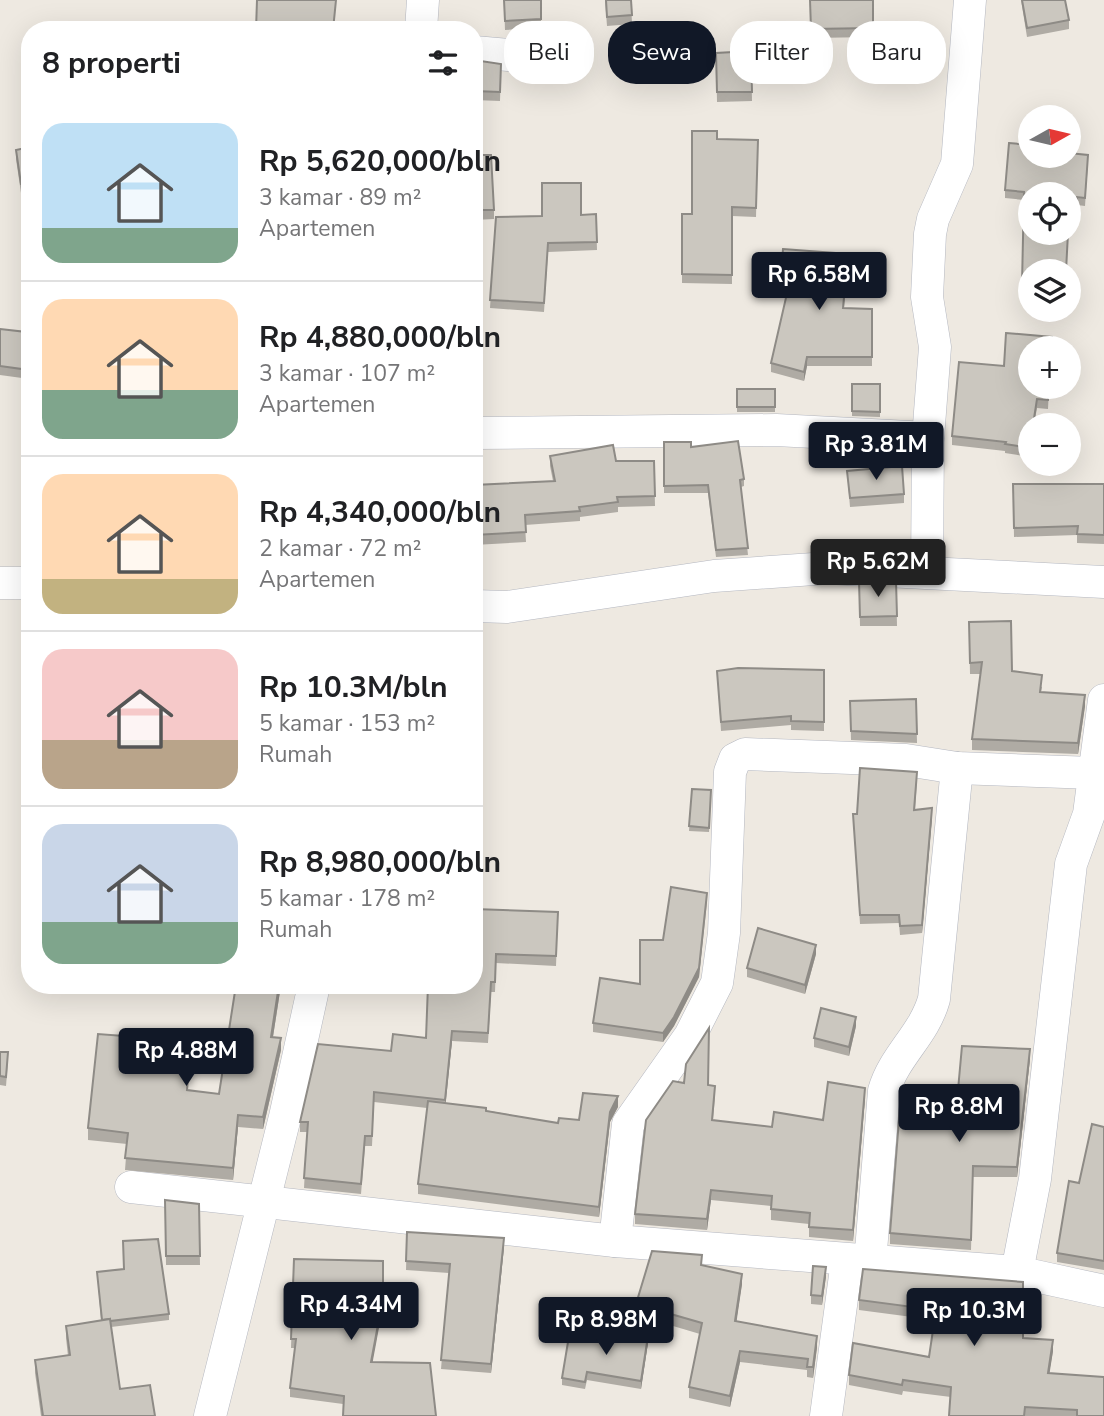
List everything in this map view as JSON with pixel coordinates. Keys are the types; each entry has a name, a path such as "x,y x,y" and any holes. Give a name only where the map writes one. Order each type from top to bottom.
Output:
{"street":[{"path":"421,21 422,0"},
{"path":"927,572 928,438 935,347 927,297 930,234 933,219 957,164 970,0"},
{"path":"483,53 504,55"},
{"path":"483,433 776,430 928,438"},
{"path":"483,606 506,607 759,571 828,568 1104,582"},
{"path":"0,583 21,583"},
{"path":"1017,1272 1035,1179 1071,864 1089,814 1104,700"},
{"path":"615,1241 628,1124 690,1036 717,983 724,933 730,772 735,759 745,754 906,760 957,768 1093,773"},
{"path":"826,1416 858,1262 884,1091 890,1072 929,1018 934,999 957,768"},
{"path":"210,1416 312,994"},
{"path":"131,1187 615,1241 858,1262 1017,1272 1104,1291"}],"building":[{"path":"257,0 336,0 334,21 256,21"},
{"path":"504,0 541,0 541,19 505,21"},
{"path":"606,0 631,0 632,15 607,17"},
{"path":"810,0 873,0 873,21 847,21 847,28 833,29 833,21 811,21"},
{"path":"1022,0 1065,0 1069,20 1027,28"},
{"path":"730,52 730,84 752,84 752,92 717,92 716,53"},
{"path":"483,61 501,64 500,92 483,91"},
{"path":"692,131 717,131 717,139 758,140 756,208 732,207 732,275 682,274 682,214 692,214"},
{"path":"1009,143 1018,144 1018,168 1082,168 1082,154 1088,155 1085,198 1081,198 1081,182 1018,182 1018,191 1005,190"},
{"path":"21,149 21,184 16,150"},
{"path":"483,155 491,155 494,210 483,210"},
{"path":"542,183 581,183 581,215 596,214 597,242 548,243 544,303 490,300 496,217 542,216"},
{"path":"1023,245 1067,245 1067,259 1023,259"},
{"path":"783,249 848,254 843,308 872,309 872,357 807,357 804,372 771,363 791,276 781,275"},
{"path":"0,329 21,331 21,369 0,366"},
{"path":"1006,333 1040,336 1018,336 1018,399 1037,399 1035,413 1018,413 1018,446 1005,444 1006,442 952,436 959,362 1004,366"},
{"path":"852,384 880,384 880,412 852,411"},
{"path":"737,389 775,389 775,407 737,407"},
{"path":"738,441 744,479 740,480 748,548 716,550 708,485 664,486 664,442 691,442 691,447"},
{"path":"613,445 616,461 654,461 655,496 617,497 618,502 579,507 580,511 525,515 526,532 483,534 483,485 555,481 550,456"},
{"path":"902,466 904,494 850,498 847,471"},
{"path":"1013,484 1104,484 1104,535 1077,534 1078,526 1014,528"},
{"path":"859,581 896,581 897,616 860,617"},
{"path":"1011,621 1012,671 1042,675 1040,692 1085,695 1078,743 972,739 982,662 970,663 969,622"},
{"path":"738,668 824,670 824,722 791,721 791,716 721,722 717,671"},
{"path":"916,699 917,734 851,731 850,701"},
{"path":"860,768 917,772 914,810 932,808 922,925 900,926 899,915 860,915 853,814 857,814"},
{"path":"692,789 711,790 709,828 689,826"},
{"path":"671,887 707,893 699,968 674,1017 663,1033 593,1023 600,978 640,984 640,940 663,940"},
{"path":"483,909 558,912 556,956 496,954 495,982 491,982 488,1033 452,1031 445,1100 374,1092 372,1136 365,1136 361,1184 304,1178 308,1122 300,1122 318,1044 391,1051 393,1034 426,1038 428,994 483,994"},
{"path":"758,928 816,945 805,985 747,968"},
{"path":"235,994 278,994 271,1037 281,1038 263,1117 238,1115 233,1168 125,1158 128,1133 88,1128 98,1034 190,1041 187,1090 219,1094"},
{"path":"821,1008 856,1017 849,1047 814,1038"},
{"path":"709,1028 708,1085 715,1086 712,1120 772,1127 774,1112 823,1120 828,1082 865,1088 853,1230 809,1227 810,1213 771,1209 772,1196 711,1190 707,1219 635,1214 646,1120 673,1081 684,1083 686,1064"},
{"path":"962,1046 1030,1049 1017,1167 973,1166 971,1240 890,1233 900,1107 956,1112"},
{"path":"0,1052 8,1052 6,1077 0,1076"},
{"path":"583,1093 618,1096 610,1112 599,1207 418,1184 428,1101 486,1108 486,1111 558,1123 559,1118 579,1120"},
{"path":"1092,1124 1104,1127 1104,1261 1057,1253 1069,1181 1079,1183"},
{"path":"165,1200 199,1204 200,1256 166,1256"},
{"path":"407,1232 504,1238 491,1364 441,1360 450,1264 406,1261"},
{"path":"158,1239 169,1314 102,1320 97,1272 124,1269 123,1241"},
{"path":"652,1251 702,1255 701,1265 742,1274 735,1321 817,1336 813,1367 807,1367 808,1359 740,1351 730,1396 689,1387 702,1323 636,1304"},
{"path":"294,1259 383,1261 383,1298 371,1362 430,1363 436,1416 343,1416 344,1396 290,1388 296,1339 291,1339"},
{"path":"813,1266 826,1267 822,1296 811,1295"},
{"path":"863,1269 1023,1282 1023,1338 1053,1340 1048,1373 1104,1377 1104,1416 1077,1416 1077,1410 1025,1407 1024,1416 949,1416 951,1387 903,1380 902,1385 849,1375 853,1343 929,1357 936,1310 859,1300"},
{"path":"110,1319 120,1389 150,1385 155,1416 43,1416 35,1360 70,1355 66,1326"},
{"path":"612,1330 648,1336 641,1381 587,1372 585,1382 562,1378 569,1336 610,1343"}]}
